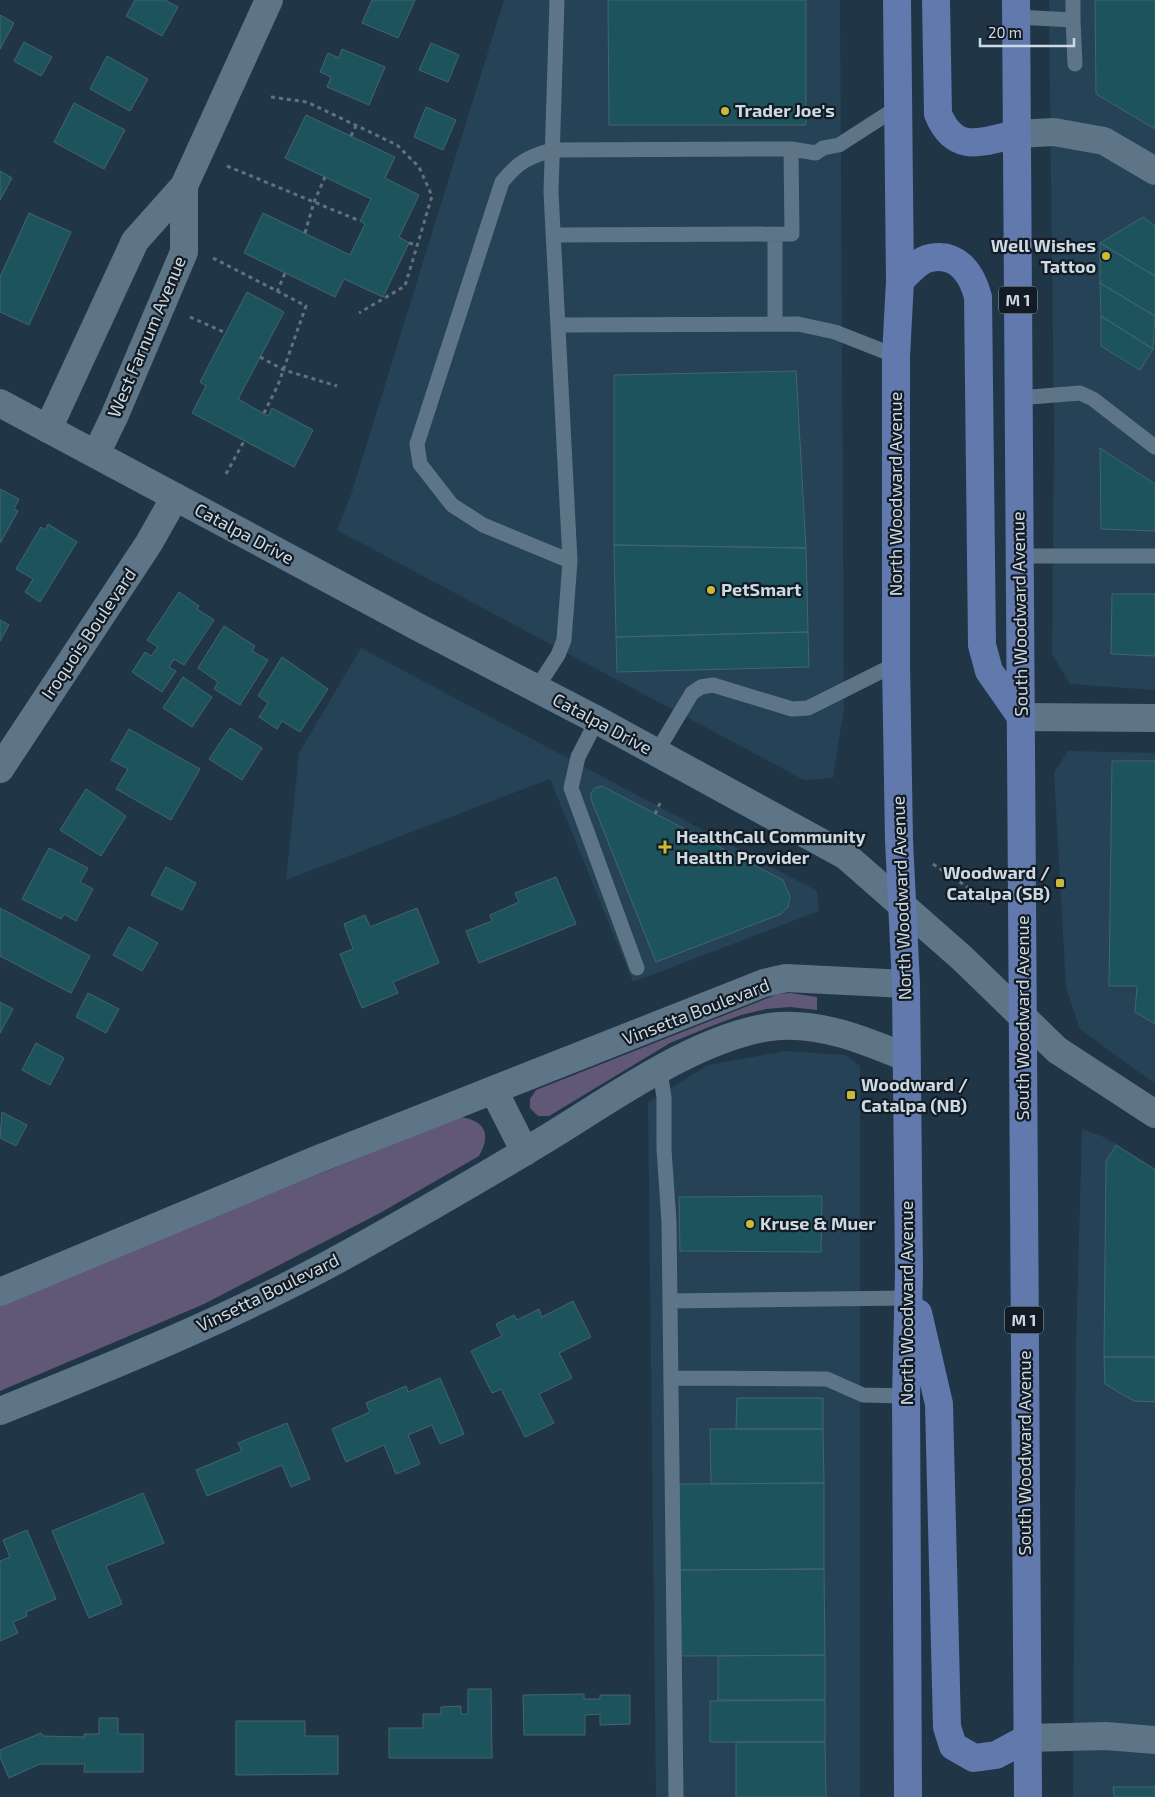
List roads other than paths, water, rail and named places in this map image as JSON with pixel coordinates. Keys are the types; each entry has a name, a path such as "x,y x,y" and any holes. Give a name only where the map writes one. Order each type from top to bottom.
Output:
{"main road":[{"name":"North Woodward Avenue","path":"897,0 900,281 896,356 896,664 899,840 904,908 906,984 905,1057 909,1285 906,1396 908,1797"},
{"path":"936,0 938,114 944,130 954,138 969,143 1016,134"},
{"name":"South Woodward Avenue","path":"1016,9 1028,1797"},
{"path":"900,281 929,258 945,257 961,265 973,278 978,297 982,645 989,671 1021,716"},
{"path":"909,1285 939,1404 947,1727 953,1746 974,1758 996,1755 1028,1738"}],"street":[{"name":"West Farnum Avenue","path":"48,429 135,241 184,186 269,0"},
{"path":"1016,134 1054,132 1104,141 1155,171"},
{"name":"West Farnum Avenue","path":"96,454 114,417 184,252 184,186"},
{"name":"Catalpa Drive","path":"0,403 597,720 846,856 962,958 1057,1050 1155,1114"},
{"name":"Iroquois Boulevard","path":"0,769 146,548 175,497"},
{"path":"1021,716 1155,718"},
{"name":"Vinsetta Boulevard","path":"0,1292 307,1164 764,983 786,978 906,984"},
{"name":"Vinsetta Boulevard","path":"0,1411 216,1320 351,1252 525,1152 660,1070 686,1056 732,1037 780,1026 824,1030 857,1038 905,1057"},
{"path":"494,1090 525,1152"},
{"path":"1028,1738 1106,1736 1144,1737 1155,1740"}],"lane":[{"path":"536,689 558,655 564,640 570,562 554,235 552,150 557,0"},
{"path":"1073,0 1075,64"},
{"path":"1016,9 1073,20"},
{"path":"570,562 482,525 452,505 420,464 417,444 502,182 514,166 529,157 552,150 791,149 816,153 822,148 839,145 898,107"},
{"path":"554,235 792,234 791,149"},
{"path":"775,234 775,324"},
{"path":"558,324 775,324 818,326 896,356"},
{"path":"1018,398 1080,393 1093,399 1155,447"},
{"path":"1020,556 1155,556"},
{"path":"656,753 692,693 701,686 713,685 792,709 808,708 896,664"},
{"path":"597,720 578,756 570,788 637,968"},
{"path":"660,1070 664,1098 664,1149 669,1222 676,1797"},
{"path":"670,1300 909,1285"},
{"path":"671,1378 826,1379 863,1395 906,1396"}],"place":[{"name":"Trader Joe's","path":"725,111"},
{"name":"Well Wishes Tattoo","path":"1106,256"},
{"name":"PetSmart","path":"711,590"},
{"name":"HealthCall Community Health Provider","path":"665,847"},
{"name":"Woodward / Catalpa (SB)","path":"1060,883"},
{"name":"Woodward / Catalpa (NB)","path":"851,1095"},
{"name":"Kruse & Muer","path":"750,1224"}]}
